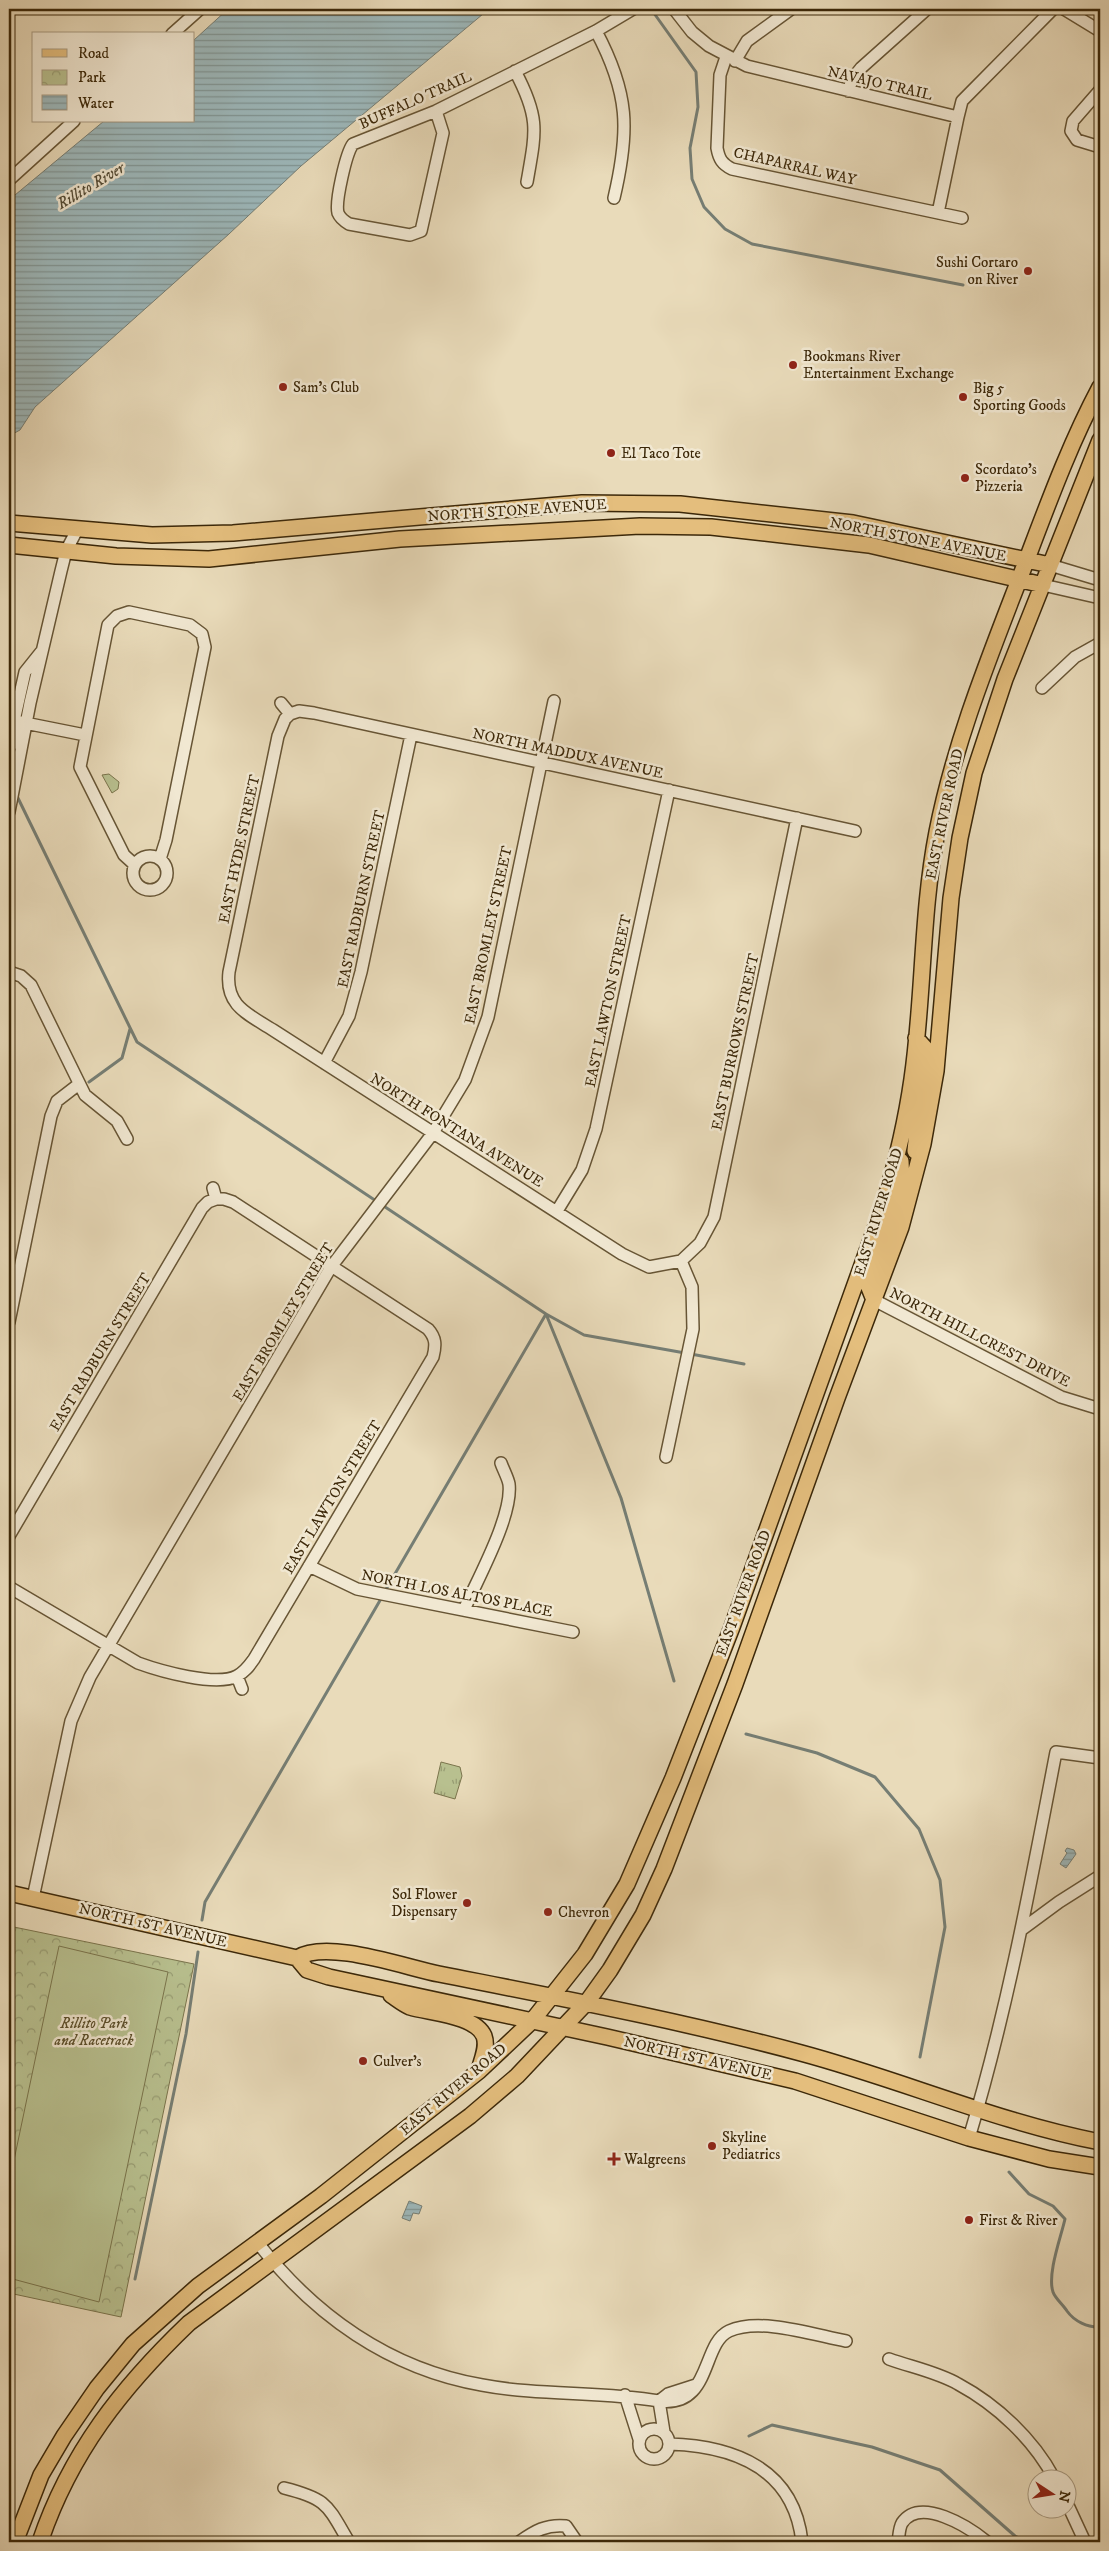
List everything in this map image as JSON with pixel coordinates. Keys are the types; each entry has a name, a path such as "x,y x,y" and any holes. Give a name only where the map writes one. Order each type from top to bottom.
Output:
{"main road":[{"name":"EAST RIVER ROAD","path":"15,2542 41,2475 64,2436 97,2388 140,2338 198,2286 321,2196 479,2071 532,2021 586,1954 627,1884 672,1778 732,1627 833,1343 871,1245 900,1144 912,1078 928,890 937,832 966,723 1026,561 1083,422 1100,387"},
{"name":"EAST RIVER ROAD","path":"40,2542 62,2488 82,2449 114,2403 148,2362 188,2323 470,2116 517,2076 586,2002 610,1970 643,1915 664,1870 736,1684 837,1398 901,1227 915,1177 936,1072 951,898 974,773 997,703 1100,440"},
{"name":"NORTH STONE AVENUE","path":"9,523 152,535 234,533 582,503 680,504 853,523 1050,565"},
{"name":"NORTH STONE AVENUE","path":"9,544 125,556 209,559 400,539 640,526 711,528 869,545 1043,585"},
{"path":"915,1177 915,1136 925,1054 925,1048 916,1038"},
{"path":"874,1300 868,1285 902,1181 900,1144"},
{"name":"NORTH 1ST AVENUE","path":"9,1894 297,1958 313,1951 336,1951 438,1974 586,2002 802,2053 1054,2133 1100,2142"},
{"name":"NORTH 1ST AVENUE","path":"297,1958 307,1970 795,2081 969,2138 1049,2159 1100,2167"},
{"path":"381,1988 408,2006 470,2022 479,2028 484,2036 485,2048 479,2071"}],"street":[{"path":"174,32 200,9"},
{"name":"BUFFALO TRAIL","path":"436,111 442,127 441,143 421,231 410,236 349,224 342,220 338,214 337,204 350,148 360,141 436,111 596,30 633,9"},
{"name":"NAVAJO TRAIL","path":"674,9 692,32 731,59 776,74 958,117"},
{"path":"731,59 747,41 791,9"},
{"path":"848,91 853,78 861,68 927,9"},
{"path":"962,218 938,213 962,101 1053,9"},
{"path":"1064,9 1100,31"},
{"path":"596,30 613,62 623,110 624,148 614,198"},
{"name":"CHAPARRAL WAY","path":"731,59 720,75 717,148 719,158 724,166 938,213"},
{"path":"515,71 528,96 533,117 534,141 527,182"},
{"path":"1100,90 1072,121 1071,131 1077,140 1100,146"},
{"path":"9,180 73,122"},
{"path":"9,812 26,724 66,551 77,530"},
{"path":"1050,565 1100,580"},
{"path":"1043,585 1100,598"},
{"path":"135,865 124,855 80,768 108,625 117,616 129,612 190,624 202,634 205,647 166,840 160,859"},
{"path":"1042,688 1075,657 1100,643"},
{"path":"20,755 14,721 25,672 42,651"},
{"name":"EAST BROMLEY STREET","path":"33,1898 71,1721 90,1677 331,1267 433,1133 465,1080 488,1018 554,701"},
{"path":"281,703 290,714"},
{"name":"NORTH MADDUX AVENUE","path":"290,714 306,711 855,831"},
{"name":"EAST HYDE STREET","path":"229,993 229,972 278,736 285,719 290,714"},
{"path":"14,721 85,735"},
{"name":"EAST RADBURN STREET","path":"324,1063 349,1016 361,972 411,734"},
{"name":"EAST LAWTON STREET","path":"557,1211 582,1170 596,1129 669,790"},
{"name":"EAST BURROWS STREET","path":"681,1261 700,1243 714,1217 797,818"},
{"path":"146,856 160,859 165,865 167,876 165,882 156,889 145,890 136,883 133,872 135,865 146,856"},
{"path":"9,972 21,976 31,984 85,1095 118,1121 127,1139"},
{"name":"NORTH FONTANA AVENUE","path":"229,993 240,1009 622,1254 649,1267 681,1261"},
{"path":"9,1322 51,1116 57,1100 79,1084"},
{"name":"EAST RADBURN STREET","path":"9,1536 202,1208 214,1194 233,1202 331,1267"},
{"path":"666,1457 693,1329 692,1287 681,1261"},
{"name":"EAST LAWTON STREET","path":"237,1676 245,1671 254,1659 433,1357 436,1344 433,1335 428,1329 331,1267"},
{"name":"NORTH HILLCREST DRIVE","path":"874,1300 1060,1396 1100,1410"},
{"path":"464,1610 493,1547 506,1509 509,1484 501,1463"},
{"name":"NORTH LOS ALTOS PLACE","path":"309,1566 357,1589 573,1632"},
{"path":"9,1587 107,1646 153,1669 207,1678 220,1679 237,1676 242,1689"},
{"path":"969,2138 989,2071 1021,1930 1056,1752 1100,1758"},
{"path":"1021,1930 1100,1876"},
{"path":"257,2242 272,2261 318,2308 369,2346 424,2371 481,2385 530,2391 625,2396 659,2401 668,2394 696,2385 705,2374 718,2339 729,2331 749,2326 764,2326 846,2341"},
{"path":"889,2359 956,2383 1005,2415 1049,2468"},
{"path":"625,2396 639,2440 641,2453 651,2459 664,2456 669,2444 664,2432 659,2401"},
{"path":"639,2440 648,2430 658,2429 664,2432"},
{"path":"669,2444 698,2445 737,2454 770,2475 788,2498 801,2529 802,2542"},
{"path":"284,2488 310,2494 326,2504 349,2542"},
{"path":"898,2542 902,2524 915,2513 935,2512 987,2542"},
{"path":"1074,2518 1085,2542"},
{"path":"519,2542 536,2530 552,2525 566,2526 578,2542"}],"green space":[{"path":"109,774 119,782 118,789 112,793 102,775"},
{"path":"441,1762 460,1767 462,1776 455,1799 434,1793"},
{"name":"Rillito Park and Racetrack","path":"9,1926 194,1964 121,2317 9,2293"},
{"name":"Rillito Park and Racetrack","path":"59,1946 168,1972 99,2302 9,2278 9,2184"}],"water":[{"name":"Rillito River","path":"228,9 489,9 301,166 229,234 35,407 20,430 9,436 9,200 103,122 195,122 195,39"},
{"path":"1067,1848 1074,1850 1076,1854 1066,1868 1060,1864 1067,1853 1065,1851"},
{"path":"409,2201 422,2206 419,2214 413,2213 410,2221 402,2218"}],"waterway":[{"path":"651,9 696,72 698,107 690,148 692,179 704,207 725,229 752,244 963,285"},
{"path":"16,794 137,1042 546,1314 621,1498 674,1681"},
{"path":"89,1082 122,1058 130,1029"},
{"path":"385,1591 546,1314 584,1335 685,1353"},
{"path":"691,1354 744,1364"},
{"path":"202,1920 205,1902 382,1597"},
{"path":"746,1734 817,1753 875,1777 919,1829 940,1880 945,1927 920,2057"},
{"path":"135,2279 186,2034 198,1952"},
{"path":"1009,2172 1029,2194 1053,2206 1065,2219 1053,2266 1053,2292 1070,2315 1077,2321 1086,2325 1100,2327"},
{"path":"749,2436 772,2425 872,2447 940,2470 1015,2536 1025,2542"}],"place":[{"name":"Sushi Cortaro on River","path":"1028,271"},
{"name":"Bookmans River Entertainment Exchange","path":"793,365"},
{"name":"Sam's Club","path":"283,387"},
{"name":"Big 5 Sporting Goods","path":"963,397"},
{"name":"El Taco Tote","path":"611,453"},
{"name":"Scordato's Pizzeria","path":"965,478"},
{"name":"Sol Flower Dispensary","path":"467,1903"},
{"name":"Chevron","path":"548,1912"},
{"name":"Culver's","path":"363,2061"},
{"name":"Skyline Pediatrics","path":"712,2146"},
{"name":"Walgreens","path":"614,2159"},
{"name":"First & River","path":"969,2220"}]}
